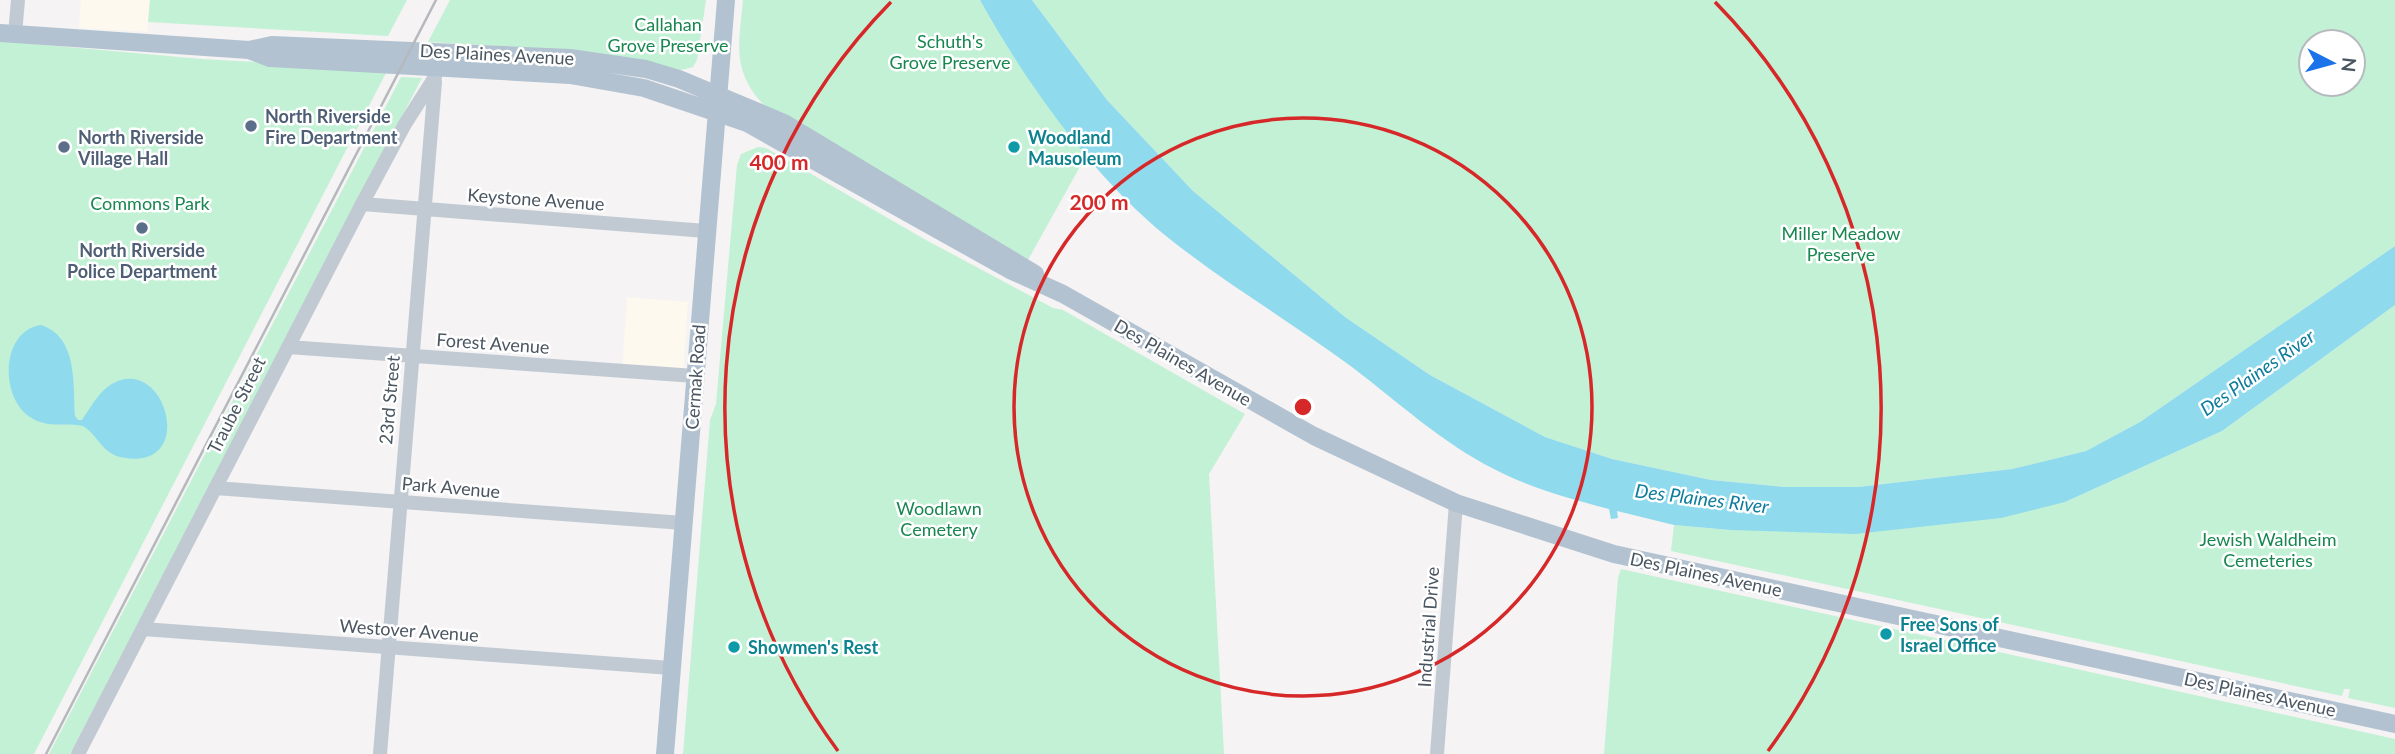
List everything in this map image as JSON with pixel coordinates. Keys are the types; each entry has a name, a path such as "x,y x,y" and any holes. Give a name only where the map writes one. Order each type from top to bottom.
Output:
{"main road":[{"name":"Cermak Road","path":"665,754 726,0"},
{"name":"Des Plaines Avenue","path":"7,33 249,50 272,45 437,65 570,58 619,64 679,79 765,132 1010,270 1063,294 1314,436 1456,503 1614,554 2395,724"}],"street":[{"path":"7,33 18,0"},
{"name":"Traube Street","path":"78,754 362,204 437,65"},
{"name":"23rd Street","path":"380,754 437,65"},
{"name":"Keystone Avenue","path":"362,204 706,231"},
{"name":"Forest Avenue","path":"288,347 695,376"},
{"name":"Park Avenue","path":"215,488 683,523"},
{"name":"Industrial Drive","path":"1437,754 1456,503"},
{"name":"Westover Avenue","path":"144,629 671,668"}],"shaded area":[{"path":"81,0 150,0 147,32 79,28"},
{"path":"627,297 688,302 683,377 622,372"}],"green space":[{"path":"150,0 407,0 388,36 148,22"},
{"name":"Callahan Grove Preserve","path":"450,0 706,0 697,60 693,67 677,71 519,47 428,42"},
{"name":"Schuth's Grove Preserve","path":"743,0 980,0 1030,79 1087,154 1028,260 765,106 754,93 742,69 739,44"},
{"name":"Miller Meadow Preserve","path":"1032,0 2395,0 2395,246 2140,422 2086,451 2012,469 1858,487 1784,487 1711,480 1612,459 1545,437 1430,375 1345,317 1193,191 1107,100"},
{"name":"Commons Park","path":"0,41 202,59 388,69 34,754 0,754"},
{"path":"401,77 422,78 70,754 49,754"},
{"name":"Woodlawn Cemetery","path":"758,147 766,148 926,240 1053,308 1063,310 1245,414 1209,474 1224,754 683,754 710,420 716,404 737,165 741,154"},
{"name":"Jewish Waldheim Cemeteries","path":"2395,305 2395,708 2348,698 2350,689 2344,689 2342,696 1671,551 1674,525 1730,530 2065,502 2222,431"},
{"path":"1621,569 2395,739 2395,754 1604,754 1618,578"}],"water":[{"name":"Des Plaines River","path":"980,0 1032,0 1107,100 1193,191 1345,317 1430,375 1545,437 1612,459 1711,480 1784,487 1858,487 2012,469 2086,451 2140,422 2395,246 2395,305 2222,431 2065,502 2001,518 1855,534 1730,530 1674,525 1617,511 1618,518 1611,519 1609,509 1522,482 1456,447 1352,367 1166,236 1112,185 1062,126 1018,63"},
{"path":"41,325 62,340 67,351 73,376 75,416 78,420 82,420 106,388 118,381 136,380 151,387 161,401 167,418 166,435 159,450 144,458 120,457 108,451 83,426 43,423 20,408 9,381 12,352 18,339 28,330"}],"railway":[{"path":"46,754 436,0"}],"place":[{"name":"North Riverside Fire Department","path":"251,126"},
{"name":"North Riverside Village Hall","path":"64,147"},
{"name":"Woodland Mausoleum","path":"1014,147"},
{"name":"North Riverside Police Department","path":"142,228"},
{"name":"Free Sons of Israel Office","path":"1886,634"},
{"name":"Showmen's Rest","path":"734,647"}]}
